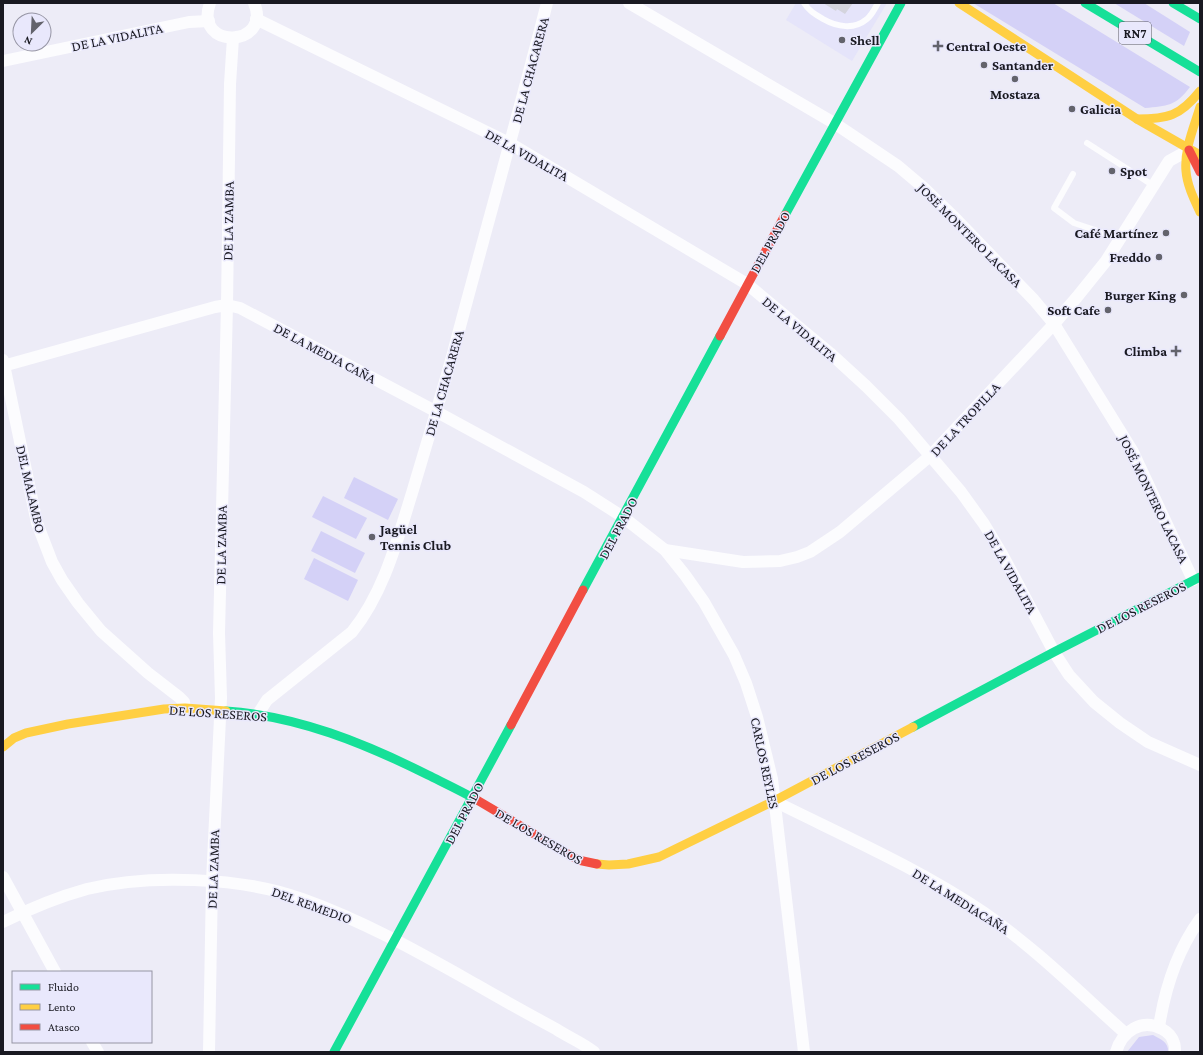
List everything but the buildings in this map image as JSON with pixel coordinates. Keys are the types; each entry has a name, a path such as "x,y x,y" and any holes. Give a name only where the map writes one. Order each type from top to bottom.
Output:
{"main road":[{"name":"DEL PRADO","path":"334,1052 834,123 901,3"},
{"path":"959,3 1137,119 1200,155"},
{"name":"RN7","path":"1085,3 1200,72"},
{"path":"1173,3 1200,19"},
{"path":"1137,119 1160,119 1175,114 1187,105 1200,90"},
{"path":"1200,107 1189,150 1186,169 1189,186 1200,212"},
{"path":"1189,150 1200,172"},
{"name":"DE LOS RESEROS","path":"3,747 14,738 68,724 164,709 185,708 258,714 312,727 352,740 388,755 472,797 578,860 589,864 608,866 640,863 659,857 774,801 1054,652 1197,579"}],"street":[{"path":"210,3 208,15 209,21 216,32 221,36 233,38 245,35 254,25 257,13 254,3"},
{"name":"DE LA CHACARERA","path":"258,714 266,700 335,648 352,632 363,619 373,602 399,535 437,412 495,197 511,144 547,3"},
{"name":"JOSÉ MONTERO LACASA","path":"629,3 834,123 898,166 924,188 953,216 1034,300 1054,324 1133,452 1197,579"},
{"name":"DE LA VIDALITA","path":"256,19 511,144 747,284 830,353 866,386 899,419 961,492 984,524 1002,554 1054,652 1074,680 1094,702 1120,723 1148,742 1200,765"},
{"name":"DE LA VIDALITA","path":"3,61 189,22 209,21"},
{"name":"DE LA ZAMBA","path":"208,1052 212,881 220,710 219,634 227,305 230,84 233,38"},
{"name":"DE LA TROPILLA","path":"665,550 743,562 780,561 810,552 840,532 930,456 1054,324 1093,278 1122,237 1169,161 1189,150"},
{"name":"DE LA MEDIA CAÑA","path":"3,364 215,307 227,305 240,308 437,412 584,492 623,517"},
{"name":"DEL MALAMBO","path":"3,364 37,523 52,562 74,597 102,631 148,673 179,697 184,702 185,708"},
{"name":"CARLOS REYLES","path":"623,517 665,550 685,575 704,602 734,655 746,683 757,717 772,779 804,1052"},
{"name":"DE LA MEDIACAÑA","path":"774,801 909,868 982,912 1029,946 1125,1033"},
{"path":"3,877 53,971"},
{"name":"DEL REMEDIO","path":"3,922 22,912 67,895 116,883 180,880 212,881 266,888 302,898 355,920 395,939 594,1052"},
{"path":"1158,1027 1170,975 1192,930 1200,920"},
{"path":"1116,1052 1125,1033 1138,1026 1147,1024 1168,1032 1174,1042 1175,1052"}],"lane":[{"path":"804,3 808,10 833,24 845,26 857,24 868,18 878,3"},
{"path":"1087,143 1154,186"},
{"path":"1073,174 1054,208 1074,223 1122,237"}],"shaded area":[{"name":"Shell","path":"796,3 887,3 852,61 786,20"},
{"path":"973,3 1053,3 1190,87 1180,98 1170,104 1159,107 1145,108"},
{"path":"1114,3 1144,3 1190,32 1184,46"},
{"path":"354,477 398,499 388,520 344,498"},
{"path":"323,496 367,518 356,539 312,517"},
{"path":"321,531 365,553 355,573 311,551"},
{"path":"314,558 358,580 348,601 304,579"},
{"path":"1153,1035 1166,1043 1168,1052 1127,1052 1139,1037"}],"traffic: fast":[{"path":"785,215 901,3"},
{"path":"1085,3 1200,72"},
{"path":"1173,3 1200,19"},
{"path":"583,590 720,336"},
{"path":"913,727 1200,577"},
{"path":"226,711 279,719 330,733 380,752 477,800"},
{"path":"334,1052 511,725"}],"traffic: slow":[{"path":"959,3 1137,119 1200,155"},
{"path":"1137,119 1165,117 1173,114 1186,106 1200,91"},
{"path":"1200,107 1186,155 1186,171 1188,181 1200,212"},
{"path":"3,747 14,738 26,733 68,724 164,709 185,708 226,711"},
{"path":"597,864 628,864 659,857 774,801 913,727"}],"traffic: jam":[{"path":"1189,150 1200,172"},
{"path":"720,336 785,215"},
{"path":"511,725 583,590"},
{"path":"477,800 578,860 597,864"}],"place":[{"name":"Shell","path":"842,40"},
{"name":"Central Oeste","path":"938,46"},
{"name":"Santander","path":"984,65"},
{"name":"Mostaza","path":"1015,79"},
{"name":"Galicia","path":"1072,109"},
{"name":"Spot","path":"1112,171"},
{"name":"Café Martínez","path":"1166,233"},
{"name":"Freddo","path":"1159,257"},
{"name":"Burger King","path":"1184,295"},
{"name":"Soft Cafe","path":"1108,310"},
{"name":"Climba","path":"1176,351"},
{"name":"Jagüel Tennis Club","path":"372,537"}]}
